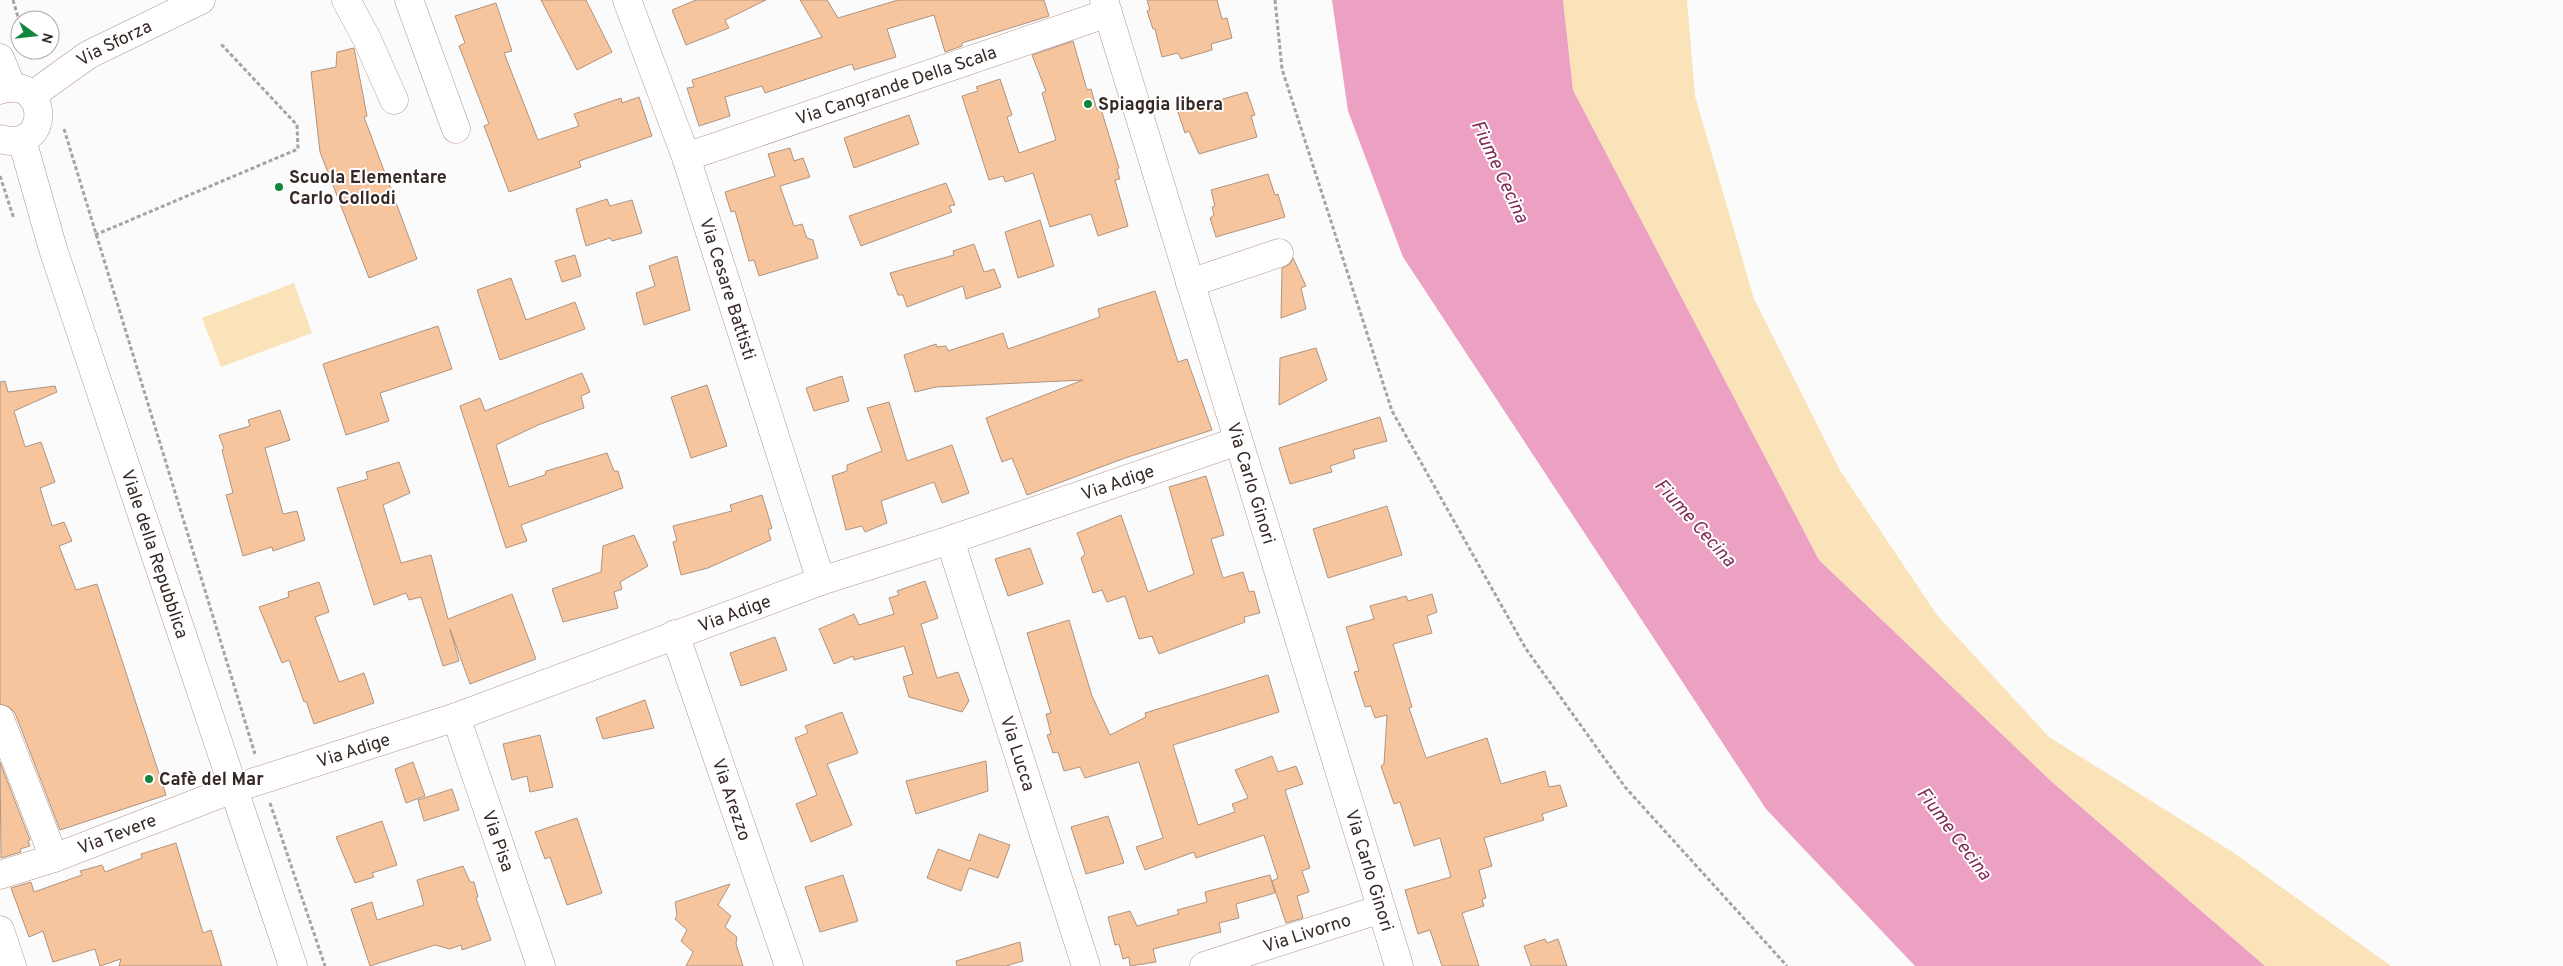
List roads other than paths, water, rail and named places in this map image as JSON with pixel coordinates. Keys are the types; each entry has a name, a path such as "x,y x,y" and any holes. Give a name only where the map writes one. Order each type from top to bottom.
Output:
{"street":[{"name":"Via Sforza","path":"14,91 201,0"},
{"path":"346,0 367,39 394,100"},
{"path":"409,0 456,128"},
{"name":"Via Cesare Battisti","path":"635,3 821,581"},
{"name":"Via Cangrande Della Scala","path":"686,157 1106,6"},
{"name":"Via Carlo Ginori","path":"1106,6 1399,966"},
{"name":"Viale della Repubblica","path":"0,58 14,91 37,105 39,118 33,131 11,139 53,249 293,966"},
{"path":"1190,283 1279,253"},
{"name":"Via Adige","path":"233,789 456,717 821,581 950,540 1238,440"},
{"name":"Via Lucca","path":"950,540 1086,966"},
{"name":"Via Arezzo","path":"675,634 789,966"},
{"name":"Via Pisa","path":"456,717 541,966"},
{"path":"0,719 54,858"},
{"name":"Via Tevere","path":"0,876 54,858 233,789"},
{"name":"Via Livorno","path":"1204,966 1381,909"},
{"path":"0,930 12,966"}],"water":[{"name":"Fiume Cecina","path":"1332,0 1563,0 1573,90 1819,560 2052,782 2265,966 1915,966 1766,809 1403,257 1348,111"}],"place":[{"name":"Spiaggia libera","path":"1088,104"},
{"name":"Scuola Elementare Carlo Collodi","path":"279,187"},
{"name":"Cafè del Mar","path":"149,779"}]}
